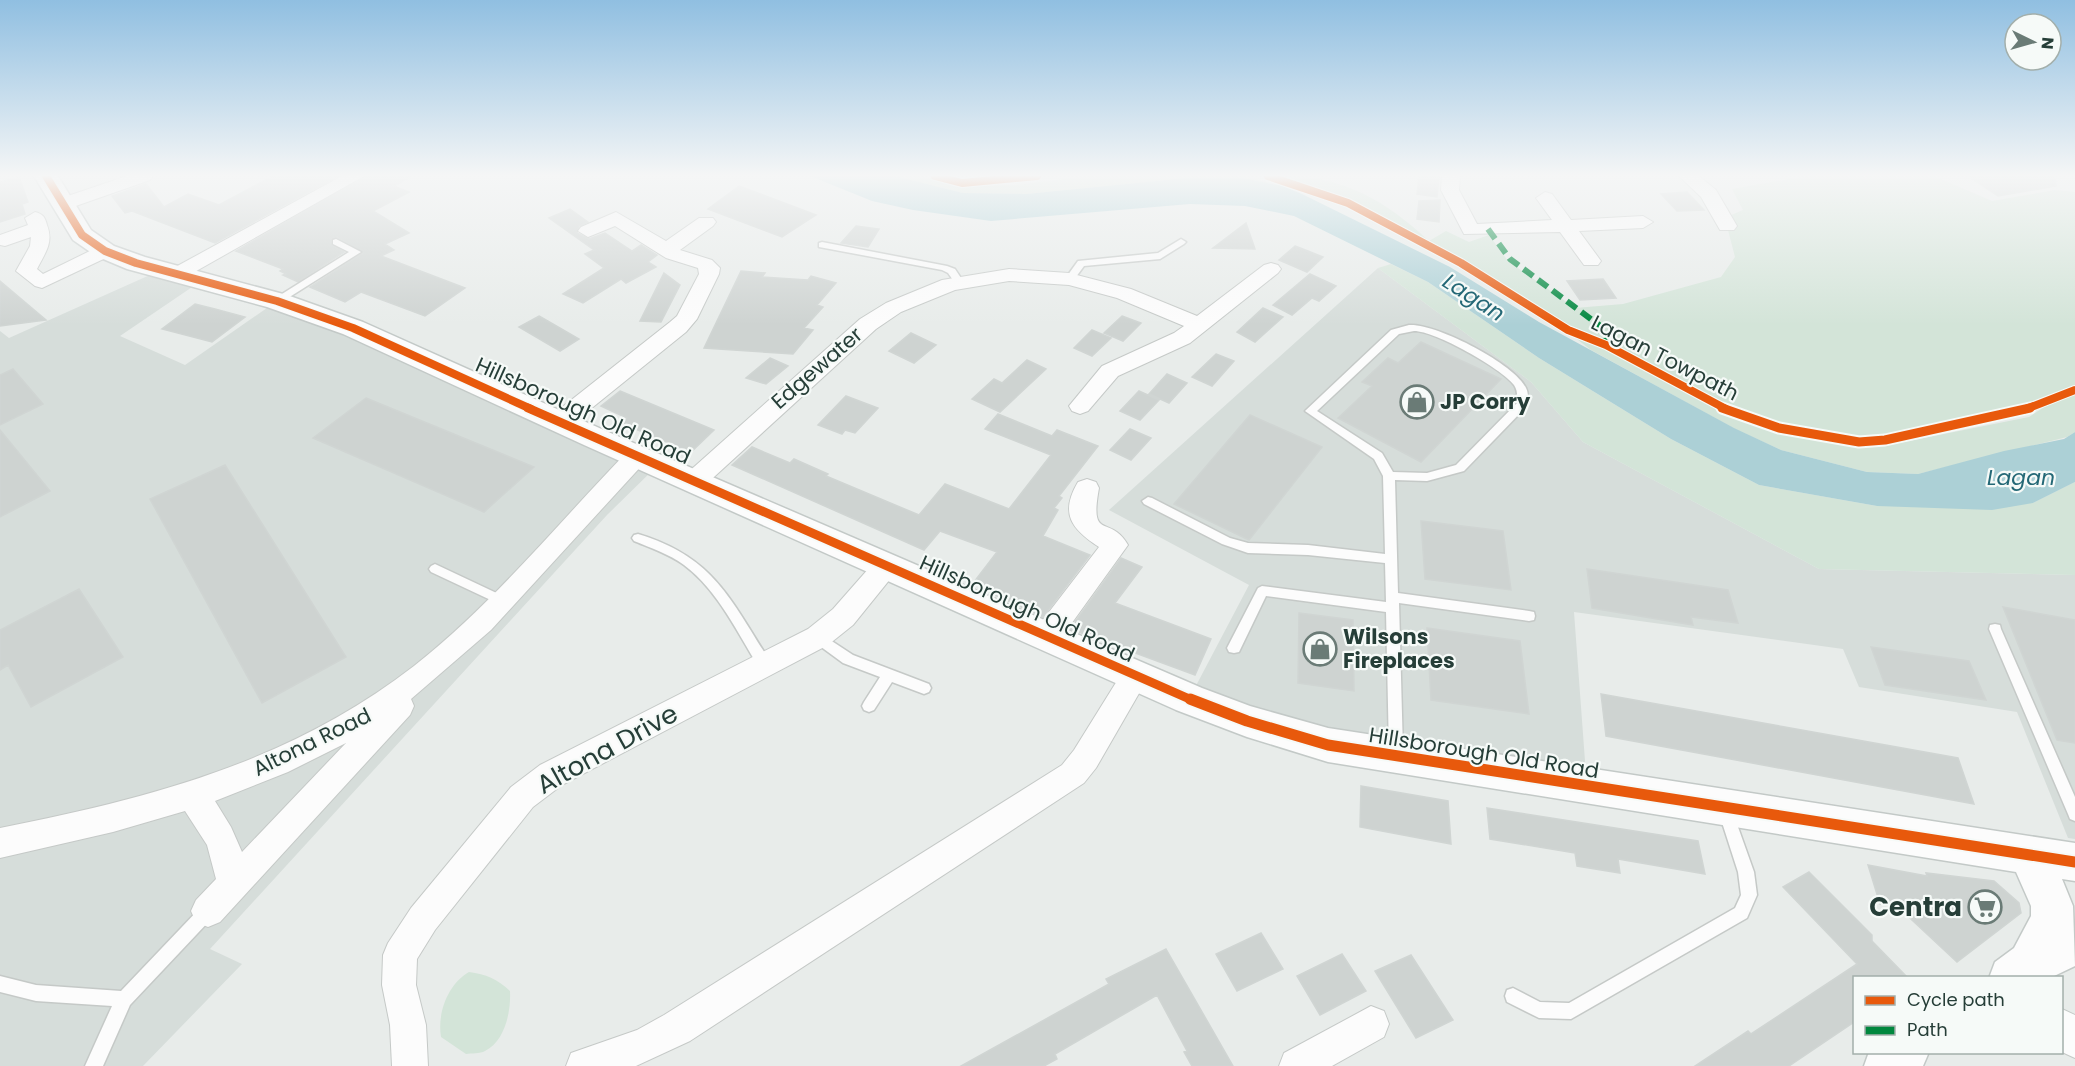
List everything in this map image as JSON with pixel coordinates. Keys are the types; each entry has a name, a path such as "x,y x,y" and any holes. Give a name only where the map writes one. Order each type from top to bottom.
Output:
{"street":[{"path":"5,240 22,226"},
{"path":"44,226 42,243 26,271 47,286 105,251"},
{"name":"Hillsborough Old Road","path":"71,226 105,251 136,263 312,312 402,349 559,422 1135,676 1189,699 1284,733 1328,745 1396,757 2075,862"},
{"path":"177,274 265,226"},
{"path":"588,231 599,226"},
{"path":"559,422 686,319 709,274 710,268 666,250 628,226"},
{"path":"666,250 701,226"},
{"path":"1469,226 1471,230 1551,226"},
{"path":"1566,226 1591,261"},
{"path":"1080,406 1110,371 1182,338 1197,324 1271,269"},
{"name":"Edgewater","path":"694,481 868,324 892,306 958,281 1006,276 1070,279 1125,294 1197,324"},
{"name":"Altona Road","path":"0,843 136,813 192,796 287,758 338,734 383,706 426,673 462,640 637,456"},
{"path":"1046,637 1115,545 1086,526 1082,513 1087,488"},
{"name":"Altona Drive","path":"410,1066 408,1025 399,985 400,955 423,919 522,797 551,775 818,637 838,622 886,566"},
{"path":"208,911 462,640"},
{"path":"584,1066 645,1045 676,1028 1073,774 1085,759 1135,676"},
{"path":"192,796 213,821 229,855 233,885"},
{"path":"2021,971 2053,919 2052,906 2030,856"},
{"path":"2021,971 2075,943"},
{"path":"1297,1066 1371,1024"},
{"path":"2063,1029 2075,1040"},
{"path":"1887,1066 1905,1054"}],"lane":[{"path":"277,301 356,252 336,242"},
{"path":"1070,279 1082,263 1160,255 1181,242"},
{"path":"822,245 944,267 952,271 958,281"},
{"path":"1389,476 1427,477 1460,468 1522,404 1522,390 1516,380 1499,367 1432,330 1421,327 1395,332 1310,411 1378,456 1389,476 1396,757"},
{"path":"1148,501 1226,541 1248,548 1308,550 1391,559"},
{"path":"638,538 680,556 697,568 765,665"},
{"path":"435,569 501,600"},
{"path":"1234,648 1262,591 1529,616"},
{"path":"1995,628 2075,814"},
{"path":"818,637 848,659 924,688"},
{"path":"870,706 889,675"},
{"path":"1514,996 1539,1010 1571,1011 1741,914 1749,895 1746,872 1725,809"},
{"path":"94,1066 124,999 208,911"},
{"path":"0,984 36,993 124,999"}],"shaded area":[{"path":"1378,268 1531,382 1583,442 1819,569 2075,575 2075,839 2068,838 2017,712 1859,687 1843,649 1574,612 1587,788 1189,699 1249,585 1109,510"},
{"path":"161,270 201,281 120,336 185,365 277,301 658,465 607,515 210,949 242,964 143,1066 0,1066 0,331 9,338"}],"green space":[{"path":"1400,226 1411,226 1429,241"},
{"path":"1733,226 2075,226 2075,387 1998,413 1871,437 1842,436 1781,426 1727,408 1621,349 1568,327 1429,241 1446,231 1469,242 1489,235 1508,261 1575,308 1623,304 1721,277 1735,257 1728,230 1735,229"},
{"path":"1391,264 1428,282 1539,358 1671,439 1759,485 1877,506 2033,503 2075,482 2075,575 1819,569 1583,442 1531,382 1378,268"},
{"path":"1564,329 1628,359 1687,393 1740,419 1793,434 1846,444 1889,445 2029,417 2052,402 2075,394 2075,432 2067,437 1918,474 1867,472 1781,450 1735,429 1591,350"},
{"path":"469,972 486,976 500,983 510,991 510,999 508,1017 497,1040 483,1052 466,1054 441,1037 440,1028 443,1009 450,992 455,984"}],"water":[{"name":"Lagan","path":"1314,226 1366,226 1450,267 1539,322 1734,428 1781,450 1867,472 1918,474 2004,451 2064,439 2075,432 2075,482 2033,503 1992,510 1877,506 1759,485 1671,439 1539,358 1428,282"}],"building":[{"path":"170,226 247,226 215,243"},
{"path":"280,226 397,226 409,233 385,244 394,250 381,256 465,288 425,316 361,292 345,302 310,287 363,253 337,237 331,239 331,244 344,252 298,282 283,275 286,274 280,271 283,269 236,251"},
{"path":"560,226 580,226 577,233 589,239 605,233 632,251 641,245 657,255 648,262 656,267 626,283 621,279 583,303 563,294 604,268 585,254 594,250"},
{"path":"752,226 799,226 782,237"},
{"path":"856,226 879,229 868,247 841,243"},
{"path":"1242,226 1247,226 1255,249 1213,248"},
{"path":"1295,246 1323,257 1307,272 1279,260"},
{"path":"741,271 765,273 762,277 808,280 811,276 836,283 817,305 823,307 804,328 813,330 793,354 704,348"},
{"path":"664,273 680,285 661,322 640,321"},
{"path":"1310,274 1336,286 1319,301 1312,298 1292,315 1273,305"},
{"path":"1603,279 1616,298 1580,300 1567,281"},
{"path":"0,281 46,320 0,326"},
{"path":"195,304 245,317 212,342 162,329"},
{"path":"1263,308 1283,317 1255,342 1237,332"},
{"path":"539,316 579,339 560,351 519,327"},
{"path":"1122,316 1141,323 1123,341 1104,333"},
{"path":"1092,330 1111,338 1092,356 1074,348"},
{"path":"911,333 936,345 914,363 889,351"},
{"name":"JP Corry","path":"1421,342 1501,379 1421,462 1338,418 1372,386 1362,382 1388,358 1398,363"},
{"path":"1216,354 1234,361 1212,386 1192,377"},
{"path":"770,358 788,366 766,384 746,378"},
{"path":"1027,360 1046,369 1000,412 972,399 994,379 1002,383"},
{"path":"13,369 43,404 0,425 0,375"},
{"path":"1167,374 1187,383 1169,403 1149,394"},
{"path":"620,391 714,430 691,452 621,423 627,418 601,406"},
{"path":"1139,391 1159,400 1140,420 1120,411"},
{"path":"846,396 878,408 855,433 845,430 842,434 818,425"},
{"path":"366,398 534,467 484,512 313,438"},
{"path":"998,414 1052,436 1057,430 1098,446 1059,496 1062,498 1054,508 1058,510 1043,536 1090,555 1043,617 990,593 992,590 974,582 997,552 940,531 924,550 732,465 752,447 790,463 794,459 828,474 826,476 919,515 945,484 1009,509 1051,455 985,429"},
{"path":"1250,415 1322,447 1249,540 1174,504"},
{"path":"1130,429 1151,438 1131,460 1110,450"},
{"path":"0,430 50,491 0,517"},
{"path":"225,465 346,657 262,703 150,499"},
{"path":"1421,521 1503,531 1511,590 1425,579"},
{"path":"1121,558 1142,567 1115,603 1211,639 1195,675 1070,629"},
{"path":"1587,569 1728,590 1738,623 1691,617 1693,625 1592,608"},
{"path":"79,589 123,657 31,707 8,665 0,670 0,630"},
{"path":"2003,607 2075,620 2075,743 2057,740"},
{"path":"1299,613 1353,620 1354,691 1298,683"},
{"path":"1427,628 1520,641 1529,714 1431,700"},
{"path":"1871,647 1969,661 1986,700 1885,685"},
{"path":"1601,694 1958,758 1974,804 1606,736"},
{"path":"1361,786 1448,801 1451,844 1360,827"},
{"path":"1487,808 1698,841 1705,874 1618,859 1620,873 1577,866 1575,853 1490,839"},
{"path":"1868,865 1927,876 1926,873 1994,881 2019,903 2021,913 1957,962 1898,907 1880,904"},
{"path":"1809,872 1872,935 1872,941 1906,976 1853,976 1853,1023 1789,1066 1695,1066 1748,1031 1751,1034 1857,964 1783,887"},
{"path":"1261,933 1283,969 1237,991 1216,954"},
{"path":"1166,949 1233,1066 1192,1066 1184,1052 1187,1051 1157,995 1055,1054 1057,1059 1044,1066 961,1066 1109,984 1106,979"},
{"path":"1342,954 1366,991 1320,1015 1297,976"},
{"path":"1411,955 1453,1020 1416,1038 1375,971"}],"marked path":[{"path":"1488,229 1510,259 1599,325 1606,345"}],"cycle path":[{"path":"75,226 82,235 105,251 136,263 277,301 353,328 595,438 1189,699 1247,721 1328,745 2075,862"},
{"name":"Lagan Towpath","path":"1391,226 1461,263 1568,330 1606,345 1723,408 1779,428 1859,442 1885,440 2018,412 2075,390"}],"place":[{"name":"JP Corry","path":"1417,402"},
{"name":"Wilsons Fireplaces","path":"1320,649"},
{"name":"Centra","path":"1985,907"}]}
